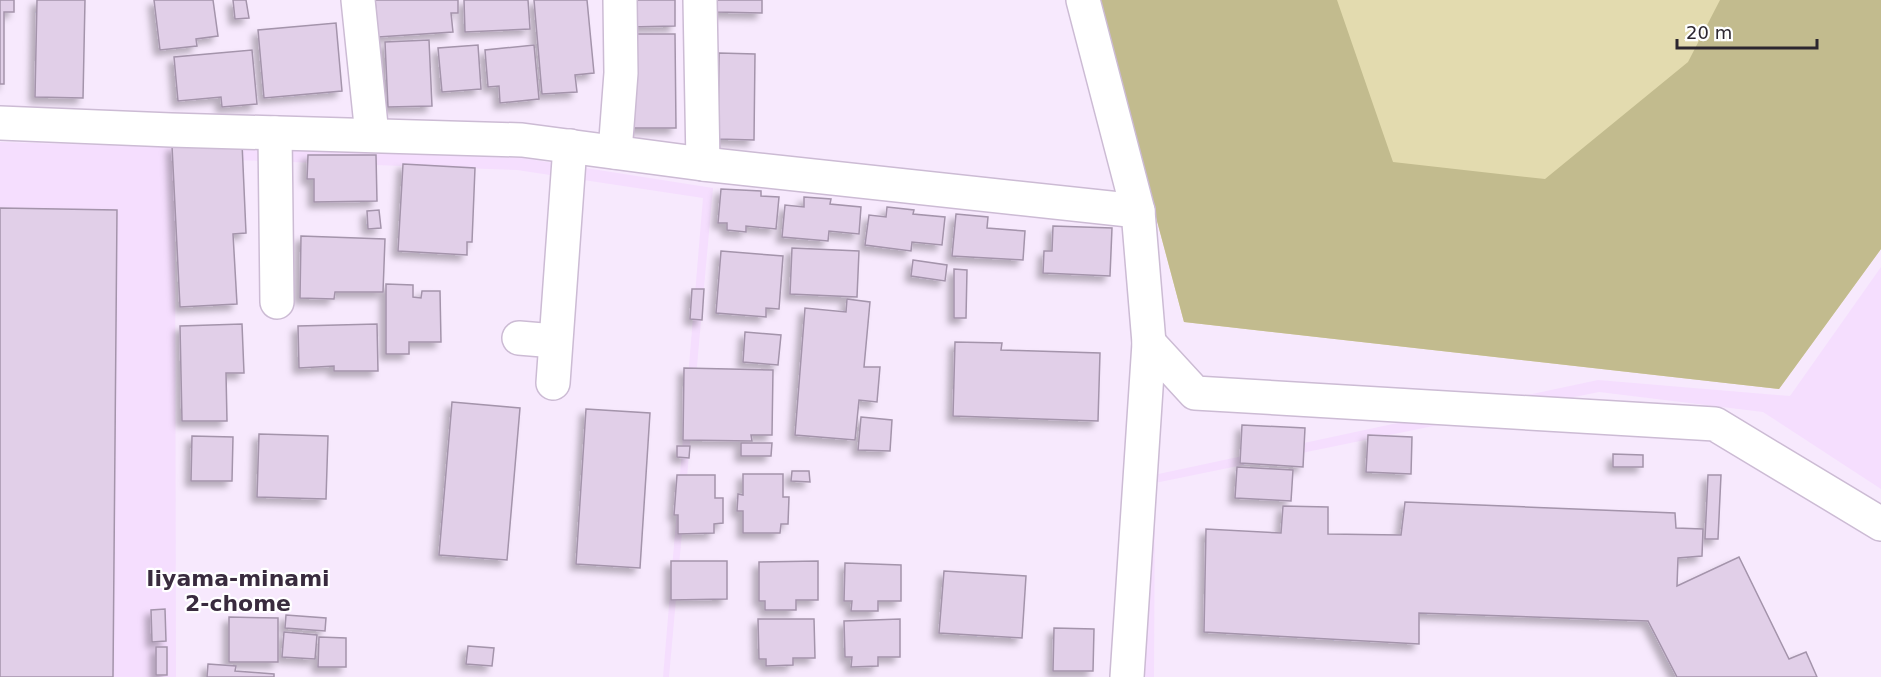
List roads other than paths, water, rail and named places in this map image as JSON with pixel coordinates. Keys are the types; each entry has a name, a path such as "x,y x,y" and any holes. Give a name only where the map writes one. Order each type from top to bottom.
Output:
{"street":[{"path":"358,0 372,135"},
{"path":"615,152 621,74 620,0"},
{"path":"700,0 703,164"},
{"path":"1083,0 1138,211 1149,343 1127,677"},
{"path":"0,123 275,134 522,140 703,164 1138,211"},
{"path":"275,134 277,302"},
{"path":"553,383 570,146"},
{"path":"519,338 555,341"},
{"path":"1149,343 1195,393 1715,424 1881,524"}],"district":[{"name":"Iiyama-minami 2-chome","path":"238,590"}]}
